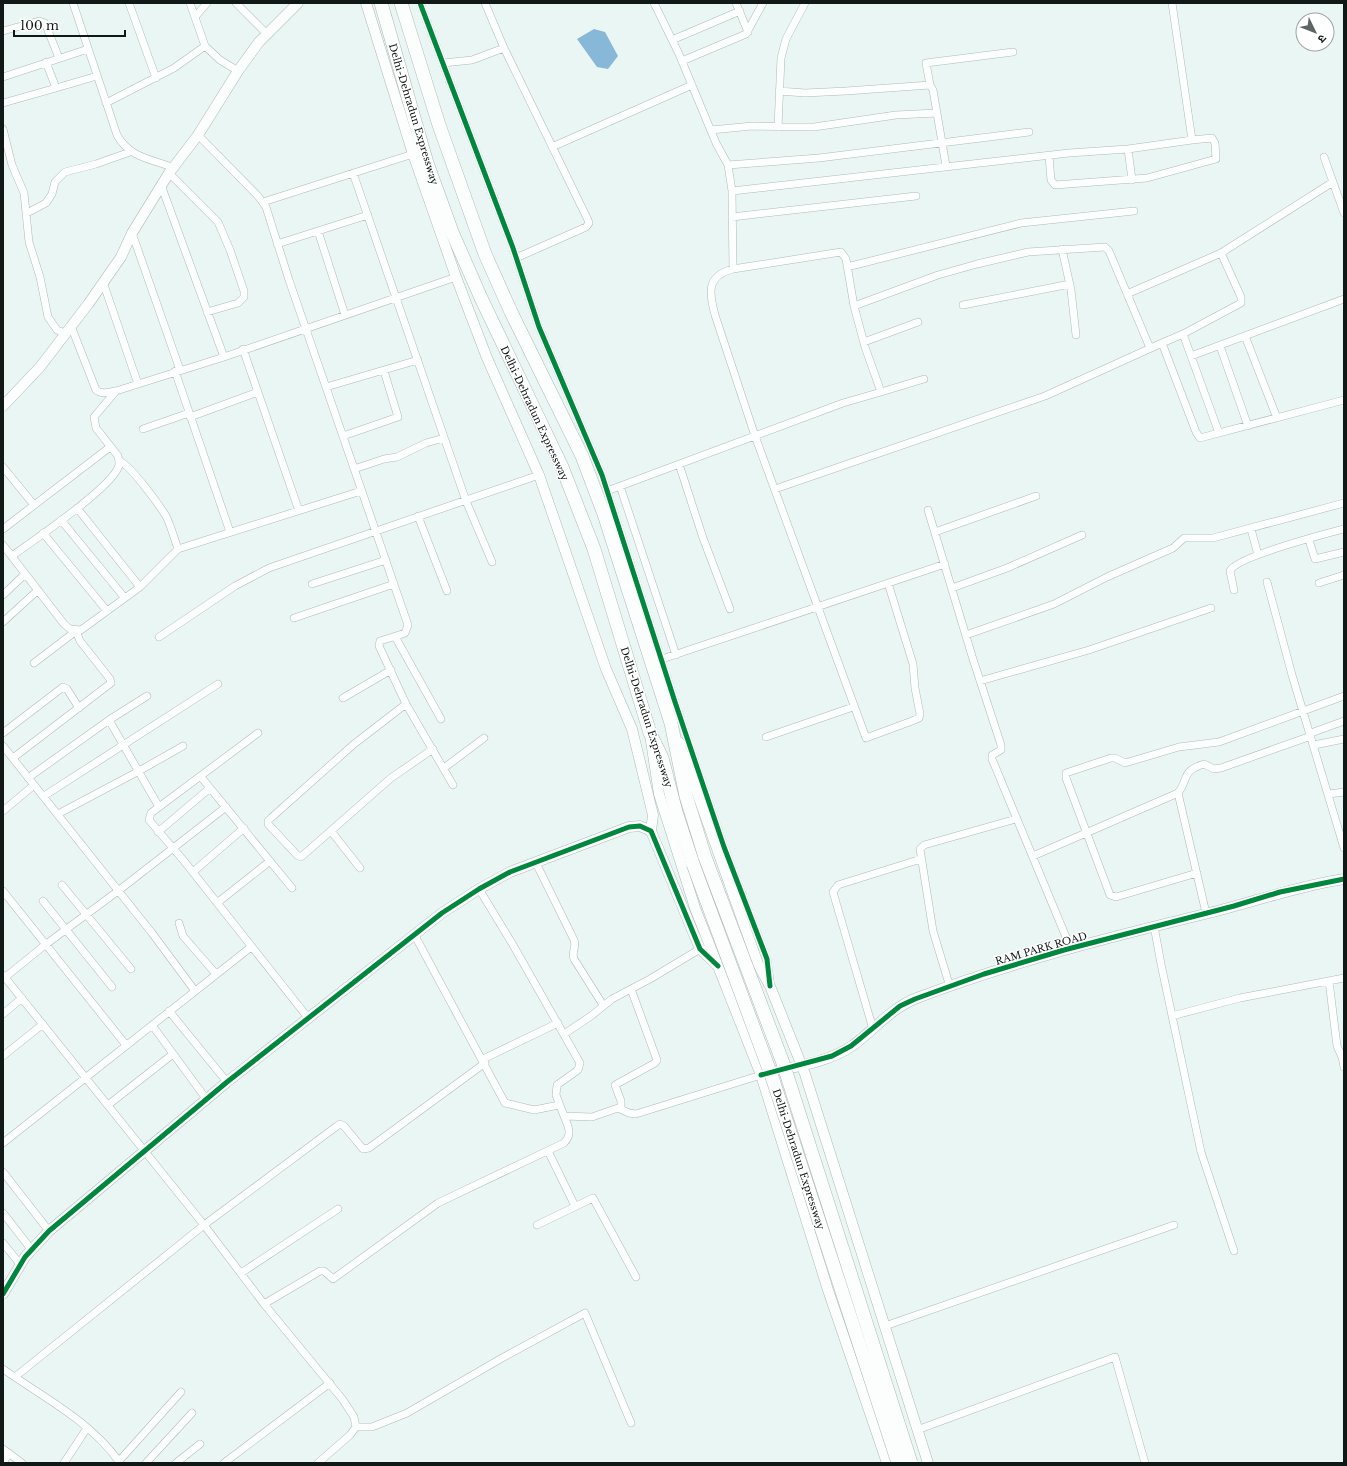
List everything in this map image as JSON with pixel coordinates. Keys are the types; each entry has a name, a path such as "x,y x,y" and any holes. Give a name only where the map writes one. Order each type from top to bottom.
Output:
{"highway":[{"name":"Delhi-Dehradun Expressway","path":"381,3 427,163 452,232 480,298 562,468 594,549 650,733 662,758 676,812 693,864 773,1080 898,1463"},
{"name":"Delhi-Dehradun Expressway","path":"401,3 439,125 485,254 510,312 582,456 604,514 671,723 686,796 705,858 783,1063 911,1463"}],"street":[{"path":"73,3 117,135 123,145 130,152 170,170 218,222 230,250 244,291 244,297 238,303 207,312"},
{"path":"129,3 156,78"},
{"path":"190,3 205,46 220,60 238,71"},
{"path":"194,17 207,3"},
{"path":"236,3 267,34"},
{"path":"3,406 40,367 121,257 132,233 170,170 198,135 238,71 267,34 298,3"},
{"path":"366,3 413,154 456,277 486,358 540,475 606,669 632,729 653,815 651,831 700,950 718,966"},
{"path":"420,3 516,258 539,327 585,432 608,490 724,847 767,959 770,986"},
{"path":"485,3 504,48 588,220 589,225 516,258"},
{"path":"654,3 682,61 711,130 728,165 732,190 733,269"},
{"path":"736,3 748,32"},
{"path":"682,61 743,36 748,32 763,3"},
{"path":"778,127 781,58 786,39 805,3"},
{"path":"1172,3 1192,140"},
{"path":"672,40 740,11"},
{"path":"3,31 39,20 45,23 50,30 59,58"},
{"path":"106,103 174,68 205,46"},
{"path":"443,63 472,60 504,48"},
{"path":"3,77 88,49"},
{"path":"946,166 933,90 930,85 926,63 1013,52"},
{"path":"46,62 56,88"},
{"path":"3,103 97,76"},
{"path":"552,147 692,85"},
{"path":"779,91 805,93 930,85"},
{"path":"711,130 752,126 814,127 896,115 937,113"},
{"path":"3,128 12,165 24,193 27,213 26,229 40,277 48,317 57,330 68,330"},
{"path":"728,165 819,158 1029,132"},
{"path":"198,135 263,202 408,625 405,633 379,642 406,704 453,785"},
{"path":"732,190 946,166 1049,156 1128,149 1212,138 1215,143 1216,159 1161,175 1132,180 1055,185 1051,180 1049,156"},
{"path":"1128,149 1132,180"},
{"path":"27,213 46,203 52,194 58,177 65,172 96,164 130,152"},
{"path":"263,202 413,154"},
{"path":"1324,157 1344,213"},
{"path":"353,173 466,501 492,562"},
{"path":"1127,294 1222,253 1333,182"},
{"path":"161,185 224,357"},
{"path":"732,217 916,196"},
{"path":"847,267 1021,222 1134,211"},
{"path":"277,244 368,215"},
{"path":"318,231 345,315"},
{"path":"132,233 177,370 190,415 230,532"},
{"path":"854,306 938,275 977,264 1028,252 1105,246 1109,251 1150,348"},
{"path":"1062,249 1070,284 1076,335"},
{"path":"881,392 864,342 854,306 845,256 839,252 733,269 722,272 713,280 712,305 755,436 776,489 853,707 866,738 919,718 920,714 915,688 913,664 888,583"},
{"path":"776,489 1044,396 1183,334 1241,303 1241,297 1222,253"},
{"path":"68,330 96,390 99,393 104,393 116,391 177,370 224,357 243,349 456,277"},
{"path":"103,282 138,384"},
{"path":"963,305 1070,284"},
{"path":"1191,356 1344,299"},
{"path":"864,342 918,322"},
{"path":"1183,334 1219,434"},
{"path":"1245,336 1277,418"},
{"path":"1162,343 1197,436 1204,438 1344,400"},
{"path":"1220,346 1248,426"},
{"path":"243,349 299,511"},
{"path":"326,387 418,360"},
{"path":"343,436 398,417 384,371"},
{"path":"608,490 843,403 924,379"},
{"path":"116,391 94,417 96,428 119,462 130,467 161,510 169,524 178,549"},
{"path":"143,429 258,392"},
{"path":"354,469 384,459 397,457 426,443 444,438"},
{"path":"3,529 110,447"},
{"path":"12,556 77,508 112,476 119,467 119,462"},
{"path":"680,464 703,538 730,609"},
{"path":"3,467 34,505"},
{"path":"159,637 213,600 258,573 376,530 540,475"},
{"path":"620,486 676,655"},
{"path":"34,663 76,630 86,627 124,597 140,587 178,549 361,491"},
{"path":"935,532 1036,496"},
{"path":"966,635 1054,604 1107,577 1173,548 1184,538 1213,538 1344,503"},
{"path":"77,508 140,587"},
{"path":"928,510 1002,748 999,752 992,755 992,759 1071,949"},
{"path":"418,516 447,591"},
{"path":"61,520 124,597"},
{"path":"1250,529 1258,555"},
{"path":"1234,590 1230,571 1244,560 1344,529"},
{"path":"43,534 108,611"},
{"path":"952,588 1007,568 1082,535"},
{"path":"1309,540 1315,559 1344,552"},
{"path":"3,545 64,624 76,630 80,641 110,679 111,683 13,758"},
{"path":"312,584 386,560"},
{"path":"662,659 944,564"},
{"path":"3,595 25,574"},
{"path":"1319,583 1344,575"},
{"path":"1267,582 1303,710 1329,794 1340,822 1344,848"},
{"path":"294,618 394,584"},
{"path":"3,622 38,590"},
{"path":"980,681 1089,650 1211,608"},
{"path":"396,636 441,719"},
{"path":"343,698 391,670"},
{"path":"44,796 125,746 218,684"},
{"path":"3,733 62,687 67,689 78,708"},
{"path":"28,778 110,720 147,696"},
{"path":"1197,873 1112,897 1108,891 1086,833 1066,778 1066,774 1068,772 1112,758 1125,763 1179,747 1219,742 1344,696"},
{"path":"406,704 354,744 268,822 297,855 302,857 391,778 433,749"},
{"path":"766,737 853,707"},
{"path":"110,720 159,807"},
{"path":"1032,856 1178,794 1182,788 1186,774 1196,767 1204,764 1214,769 1221,768 1344,721"},
{"path":"671,723 687,760 715,847 758,964 770,986 801,1065 928,1463"},
{"path":"258,733 151,813 149,816 150,823 193,872 309,1019"},
{"path":"650,733 659,794 694,908 761,1075 828,1290 887,1463"},
{"path":"444,768 484,738"},
{"path":"1314,745 1344,739"},
{"path":"3,746 44,796 195,991"},
{"path":"58,814 140,772 183,746"},
{"path":"201,777 292,888"},
{"path":"3,810 34,785"},
{"path":"158,832 210,788"},
{"path":"1329,794 1344,792"},
{"path":"1178,794 1206,913"},
{"path":"226,806 118,891 65,929 4,977 204,1225 264,1304 330,1383 354,1417 356,1427 350,1435 318,1463"},
{"path":"950,987 933,931 920,849 924,845 1016,819"},
{"path":"3,1294 20,1264 31,1249 49,1231 227,1082 442,913 479,889 510,872 629,827 640,826 651,831"},
{"path":"193,872 244,828"},
{"path":"331,832 360,868"},
{"path":"873,1029 833,892 838,885 921,859"},
{"path":"217,903 270,861"},
{"path":"536,863 574,940 575,947 572,953 574,959 603,1005"},
{"name":"RAM PARK ROAD","path":"761,1075 832,1056 845,1049 873,1029 900,1006 984,974 1154,926 1301,887 1344,879"},
{"path":"62,885 85,915 131,969"},
{"path":"264,1304 320,1271 324,1271 333,1279 438,1203 568,1140 569,1130 556,1095 557,1085 578,1070 580,1063 479,889"},
{"path":"3,891 126,1045"},
{"path":"43,901 112,987"},
{"path":"179,923 183,936 216,974"},
{"path":"1154,926 1201,1152 1234,1251"},
{"path":"414,934 484,1061 503,1099 508,1105 534,1110 559,1105"},
{"path":"3,1143 251,947"},
{"path":"564,1034 621,993 631,989 700,950"},
{"path":"1172,1016 1240,998 1344,978"},
{"path":"1329,981 1337,1046 1344,1066"},
{"path":"621,1108 621,1101 616,1084 655,1063 657,1060 631,989"},
{"path":"3,1014 22,998"},
{"path":"169,1011 227,1082"},
{"path":"15,1377 204,1225 340,1124 344,1126 360,1147 366,1149 484,1061 558,1023"},
{"path":"3,1056 43,1024"},
{"path":"152,1025 206,1100"},
{"path":"108,1105 173,1054"},
{"path":"564,1116 592,1117 615,1108 621,1108 630,1113 636,1114 761,1075"},
{"path":"548,1151 574,1206"},
{"path":"3,1172 49,1231"},
{"path":"537,1225 590,1198 594,1199 636,1277"},
{"path":"241,1273 338,1209"},
{"path":"3,1213 31,1249"},
{"path":"885,1326 1174,1225"},
{"path":"3,1243 20,1264"},
{"path":"356,1427 372,1428 407,1413 502,1358 585,1313 631,1423"},
{"path":"917,1430 1115,1357 1145,1463"},
{"path":"3,1369 87,1428 120,1462 181,1392"},
{"path":"224,1463 330,1383"},
{"path":"146,1463 192,1413"},
{"path":"64,1463 87,1428"},
{"path":"176,1463 200,1444"},
{"path":"3,1463 6,1451 22,1463"}],"water":[{"path":"594,29 605,32 618,56 608,69 597,67 577,39"}],"cycle path":[{"path":"420,3 513,248 539,327 602,475 675,702 724,847 767,959 770,986"},
{"path":"3,1294 25,1257 49,1231 227,1082 442,913 479,889 510,872 629,827 640,826 651,831 700,949 718,966"},
{"path":"761,1075 832,1056 851,1046 900,1006 915,999 984,974 1064,950 1234,906 1280,892 1344,879"}]}
